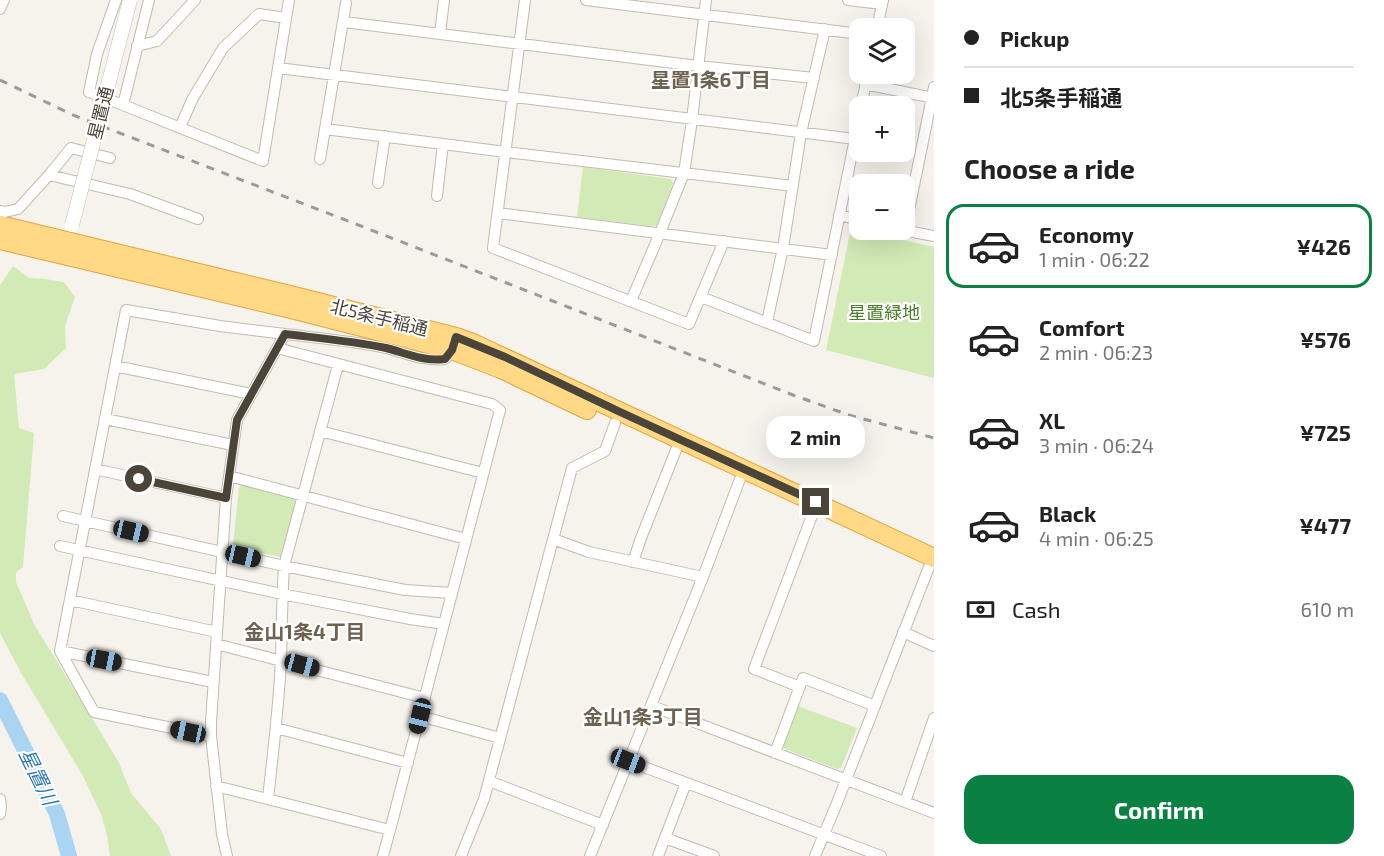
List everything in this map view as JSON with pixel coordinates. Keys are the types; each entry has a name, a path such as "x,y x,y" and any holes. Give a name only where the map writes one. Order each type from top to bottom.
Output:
{"highway":[{"name":"北5条手稲通","path":"0,225 282,293 454,344 615,423 932,565"},
{"name":"北5条手稲通","path":"0,240 268,304 505,357 932,565"}],"street":[{"path":"0,9 4,0"},
{"path":"116,0 97,54 88,92 263,161 289,0"},
{"name":"星置通","path":"72,225 130,0"},
{"path":"123,105 149,0"},
{"path":"137,46 157,41 195,0"},
{"path":"440,34 444,0"},
{"path":"525,0 493,248 689,324 724,241"},
{"path":"586,0 849,32"},
{"path":"631,301 684,173 706,0"},
{"path":"848,0 882,2 879,18"},
{"path":"320,159 346,3"},
{"path":"180,127 192,98 223,48 259,14 286,18"},
{"path":"344,22 698,66 814,78"},
{"path":"767,322 783,248 801,133 825,29"},
{"path":"278,68 849,138"},
{"path":"888,84 933,94 915,178"},
{"path":"325,129 793,186"},
{"path":"378,183 385,136"},
{"path":"437,196 443,144"},
{"path":"0,211 18,209 71,148 110,158"},
{"path":"701,297 814,341 850,162"},
{"path":"49,175 130,194 198,219"},
{"path":"498,213 831,255"},
{"path":"839,215 849,217"},
{"path":"915,232 934,236"},
{"path":"211,736 94,712 60,651 126,310 220,326 386,348 433,361 445,359 454,344"},
{"path":"227,856 222,834 211,736 226,498 237,420 285,334"},
{"path":"277,348 492,404 500,410 383,856"},
{"path":"268,799 281,660 284,566 338,365"},
{"path":"115,366 251,394"},
{"path":"105,419 233,445"},
{"path":"461,856 484,799 572,468 605,451 615,423"},
{"path":"320,431 483,473"},
{"path":"633,562 676,450"},
{"path":"95,469 226,498"},
{"path":"229,476 466,539"},
{"path":"590,856 652,706 740,479"},
{"path":"800,687 754,669 813,513"},
{"path":"63,516 284,566 405,590 452,593"},
{"path":"553,539 589,552 703,577"},
{"path":"60,546 282,594 444,624"},
{"path":"815,856 903,632 932,565"},
{"path":"70,600 217,632"},
{"path":"903,632 934,646"},
{"path":"216,644 424,698"},
{"path":"60,651 213,682"},
{"path":"775,753 803,678 875,706"},
{"path":"652,706 934,813"},
{"path":"420,716 500,738"},
{"path":"905,802 934,718"},
{"path":"276,728 408,763"},
{"path":"628,761 881,856"},
{"path":"489,781 603,825"},
{"path":"658,856 686,783"},
{"path":"216,786 390,830"},
{"path":"0,799 0,814"},
{"path":"665,838 714,856"}],"green space":[{"path":"583,167 671,179 673,183 657,225 577,217"},
{"name":"星置緑地","path":"849,238 849,240 903,240 934,247 934,378 826,350"},
{"path":"13,266 29,278 64,282 75,297 65,326 66,348 44,369 14,374 19,428 34,433 23,567 16,572 16,582 35,626 119,763 131,793 161,829 171,856 110,856 101,814 83,776 0,633 0,285"},
{"path":"242,485 296,499 297,503 284,554 281,557 236,548 233,544 239,488"},
{"path":"798,706 857,728 841,768 837,769 785,749 783,746"}],"waterway":[{"name":"星置川","path":"0,700 57,814 69,856"}],"railway":[{"path":"0,80 73,115 793,395 849,415 934,438"}],"district":[{"name":"星置1条6丁目","path":"711,80"},
{"name":"金山1条4丁目","path":"305,632"},
{"name":"金山1条3丁目","path":"643,717"}],"route":[{"path":"139,479 226,498 237,420 285,334 386,348 433,361 445,359 452,350 456,337 505,357 816,502"}]}
